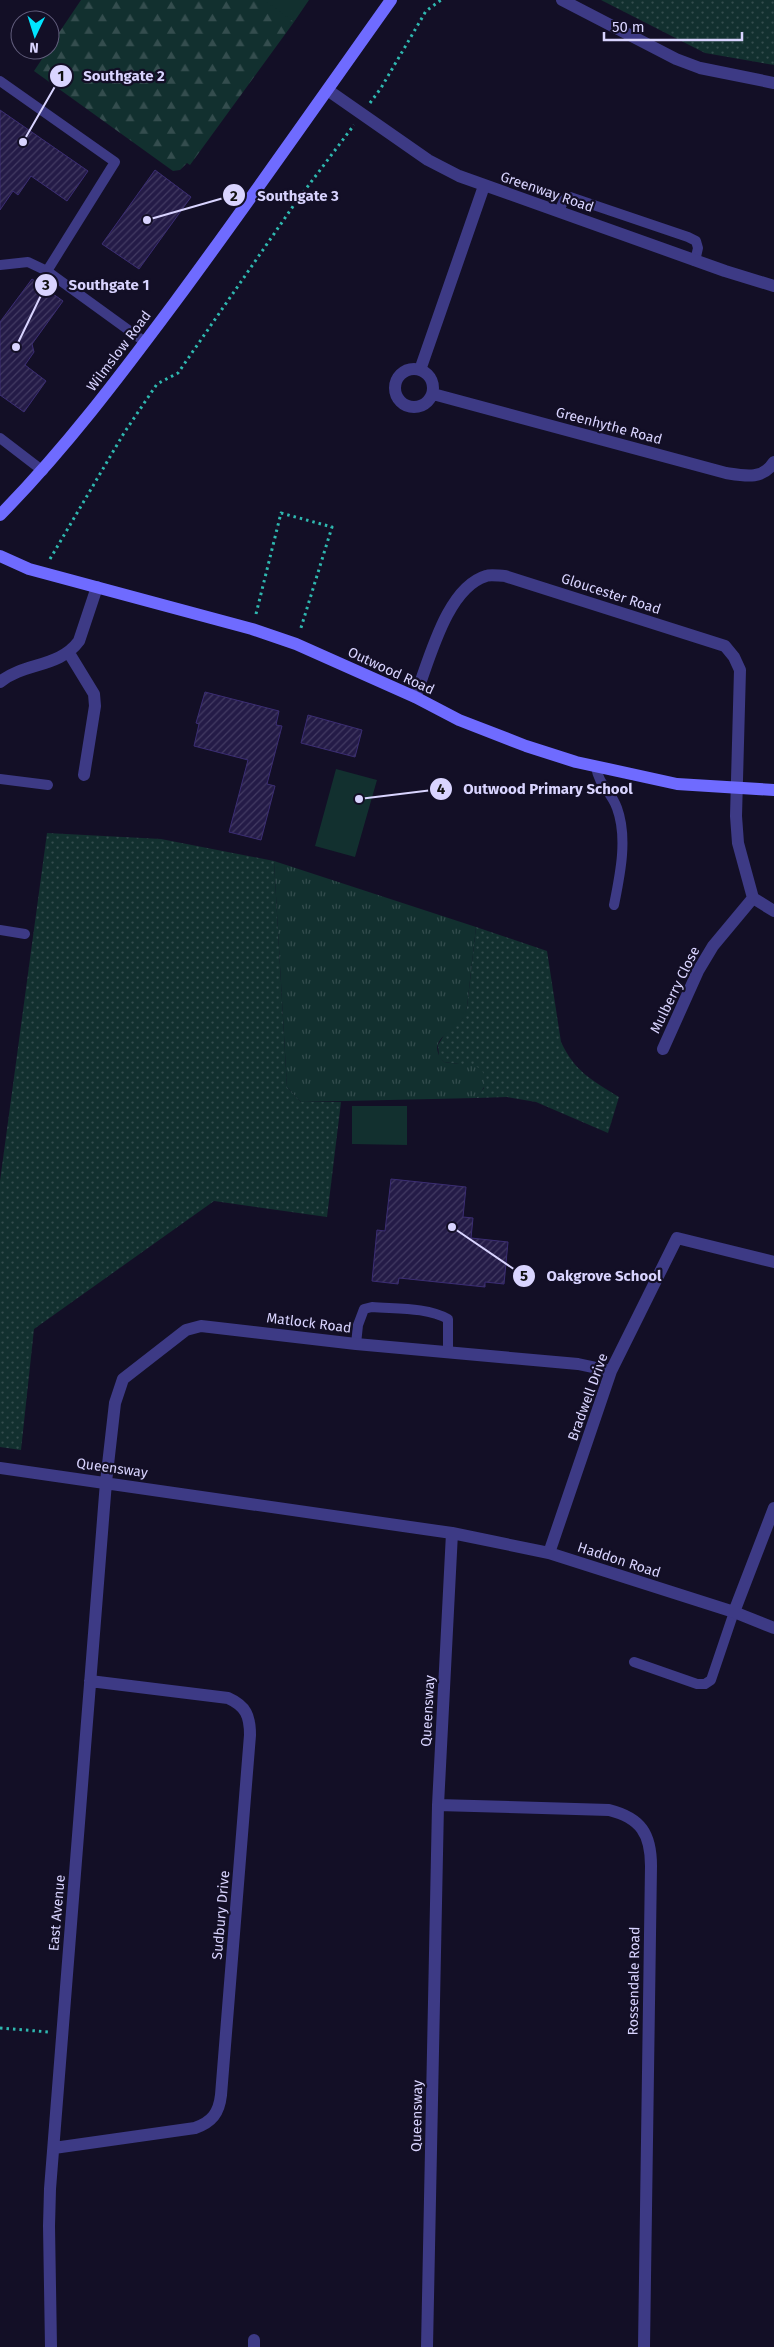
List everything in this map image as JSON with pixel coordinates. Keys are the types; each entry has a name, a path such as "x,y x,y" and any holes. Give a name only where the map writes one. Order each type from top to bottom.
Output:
{"street":[{"name":"Wilmslow Road","path":"0,515 43,471 104,397 329,91 391,0"},
{"path":"562,0 676,59 700,68 774,83"},
{"name":"Greenway Road","path":"329,91 428,160 484,186 559,211 694,261 774,286"},
{"path":"420,370 484,186"},
{"path":"410,369 420,370 432,380 433,394 428,402 420,407 409,408 400,402 395,395 396,379 401,373 410,369"},
{"name":"Greenhythe Road","path":"433,394 726,473 755,476 764,473 774,462"},
{"name":"Outwood Road","path":"0,556 15,564 42,573 252,629 296,644 415,697 459,720 498,736 596,767 677,784 774,790"},
{"name":"Gloucester Road","path":"415,697 450,606 461,592 474,582 487,576 505,576 725,646 734,657 740,670 737,789 738,843 753,898"},
{"path":"0,682 18,671 52,662 68,653 79,641 97,587"},
{"path":"68,653 94,694 84,775"},
{"path":"753,898 774,911"},
{"name":"Mulberry Close","path":"663,1049 698,971 713,946 753,898"},
{"name":"Bradwell Drive","path":"549,1553 611,1371 677,1238 774,1262"},
{"name":"Matlock Road","path":"106,1482 115,1404 123,1379 186,1330 201,1326 356,1344 578,1364 611,1371"},
{"name":"Queensway","path":"0,1468 452,1532 438,1805 427,2347"},
{"name":"East Avenue","path":"51,2347 49,2226 62,2033 106,1482"},
{"path":"734,1612 774,1508"},
{"name":"Haddon Road","path":"452,1532 549,1553 734,1612 774,1628"},
{"name":"Sudbury Drive","path":"54,2148 195,2128 205,2124 217,2113 220,2106 222,2085 250,1745 248,1715 238,1702 228,1698 90,1681"},
{"name":"Rossendale Road","path":"438,1805 610,1810 629,1816 638,1823 648,1839 651,1849 651,1866 644,2347"}],"lane":[{"path":"0,81 115,162 47,271"},
{"path":"559,211 564,200 570,197 688,237 696,241 698,248 694,261"},
{"path":"0,265 28,262 47,271 145,342"},
{"path":"0,438 43,471"},
{"path":"596,767 598,778 617,808 620,824 622,852 614,905"},
{"path":"0,779 48,785"},
{"path":"0,930 25,934"},
{"path":"356,1344 358,1325 364,1310 372,1307 440,1314 448,1319 450,1334 448,1351"},
{"path":"634,1662 697,1684 705,1684 711,1680 734,1612"}],"path":[{"path":"375,97 426,11 441,0"},
{"path":"42,573 124,433 158,384 178,372 296,202 354,125"},
{"path":"252,629 281,513 332,527 296,644"},
{"path":"0,2028 62,2033"}],"green space":[{"path":"81,0 279,0 294,22 190,165 187,163 180,170 173,171 34,71 41,60 60,60 60,31"},
{"path":"264,0 309,0 294,22"},
{"path":"601,0 774,0 774,65 705,53"},
{"path":"336,769 377,780 355,857 315,846"},
{"path":"47,833 161,839 274,861 287,1087 301,1102 341,1102 327,1217 214,1201 34,1329 21,1450 0,1447 0,1181"},
{"path":"274,861 476,927 467,1007 463,1018 443,1037 437,1048 444,1062 475,1066 481,1069 485,1081 482,1091 476,1098 301,1102 287,1087"},
{"path":"476,927 547,951 561,1042 578,1068 592,1080 619,1097 608,1133 536,1102 507,1097 476,1098 484,1088 459,1064 444,1062 439,1057 438,1045 444,1035 462,1019 467,1007"},
{"path":"352,1106 407,1106 407,1145 352,1144"}],"building":[{"path":"0,110 88,171 67,201 31,176 18,195 13,191 0,210"},
{"path":"155,170 191,197 139,269 102,244"},
{"path":"32,279 63,301 32,344 34,352 25,365 46,381 24,412 0,395 0,322"},
{"path":"205,692 279,711 276,725 282,726 267,784 275,786 261,840 229,832 248,760 194,746 199,724 196,723"},
{"path":"308,715 362,730 355,757 301,743"},
{"path":"391,1179 466,1187 463,1217 473,1218 471,1238 508,1242 504,1284 485,1282 485,1287 399,1278 398,1284 372,1281 377,1230 385,1231"}],"place":[{"name":"Southgate 2","path":"23,142"},
{"name":"Southgate 3","path":"147,220"},
{"name":"Southgate 1","path":"16,347"},
{"name":"Outwood Primary School","path":"359,799"},
{"name":"Oakgrove School","path":"452,1227"}]}
